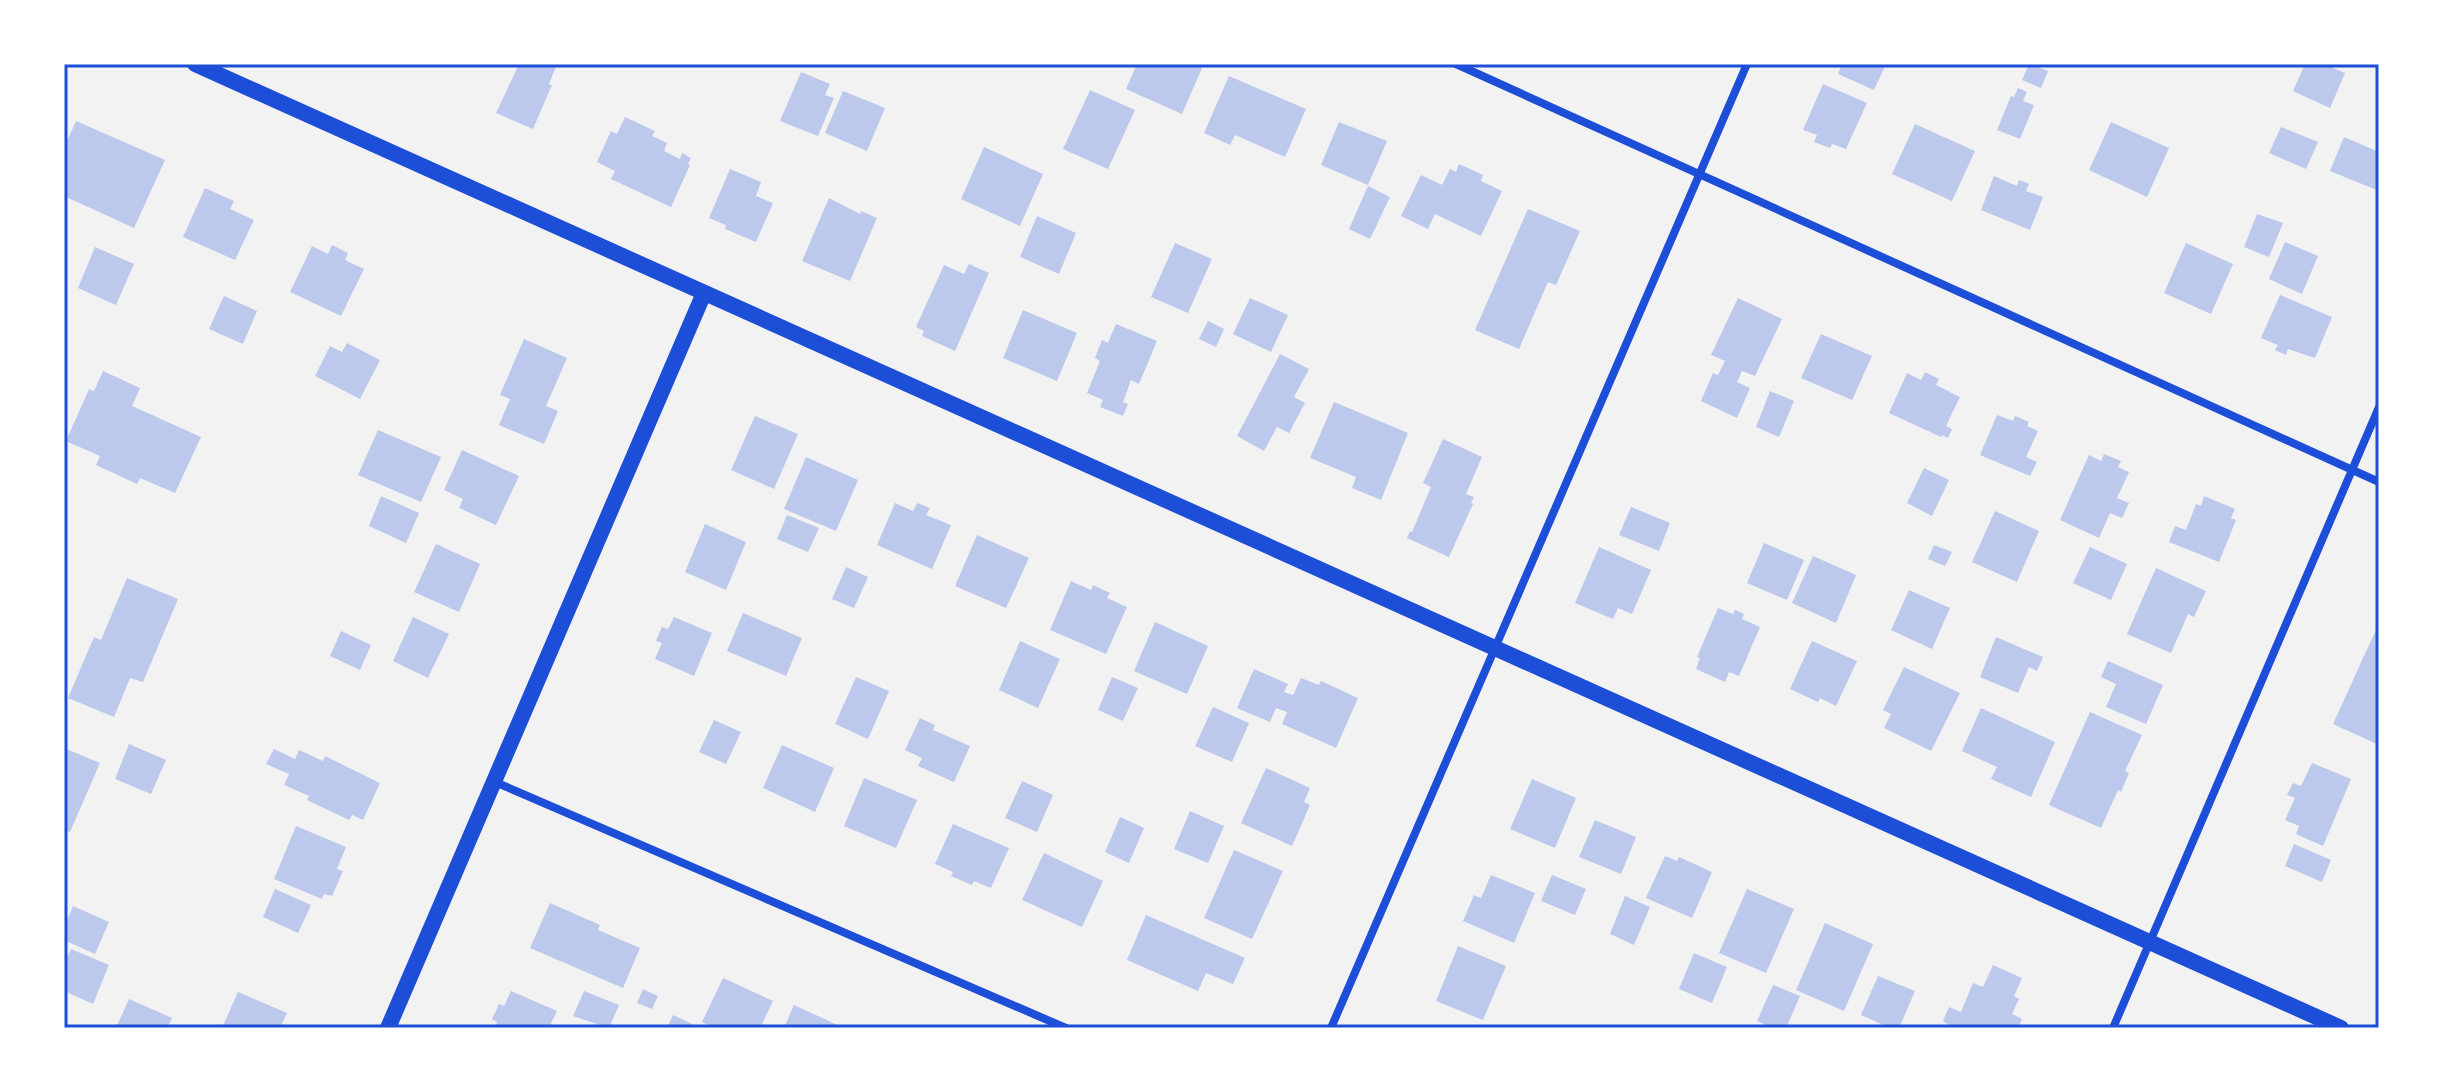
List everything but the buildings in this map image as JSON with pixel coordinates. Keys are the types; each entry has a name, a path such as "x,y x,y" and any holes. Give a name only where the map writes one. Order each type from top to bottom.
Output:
{"main road":[{"path":"195,64 2341,1028"},
{"path":"388,1028 704,293"}],"street":[{"path":"1456,64 2379,482"},
{"path":"1331,1028 1496,649 1677,220 1747,64"},
{"path":"2113,1028 2379,407"},
{"path":"495,782 1066,1028"}]}
